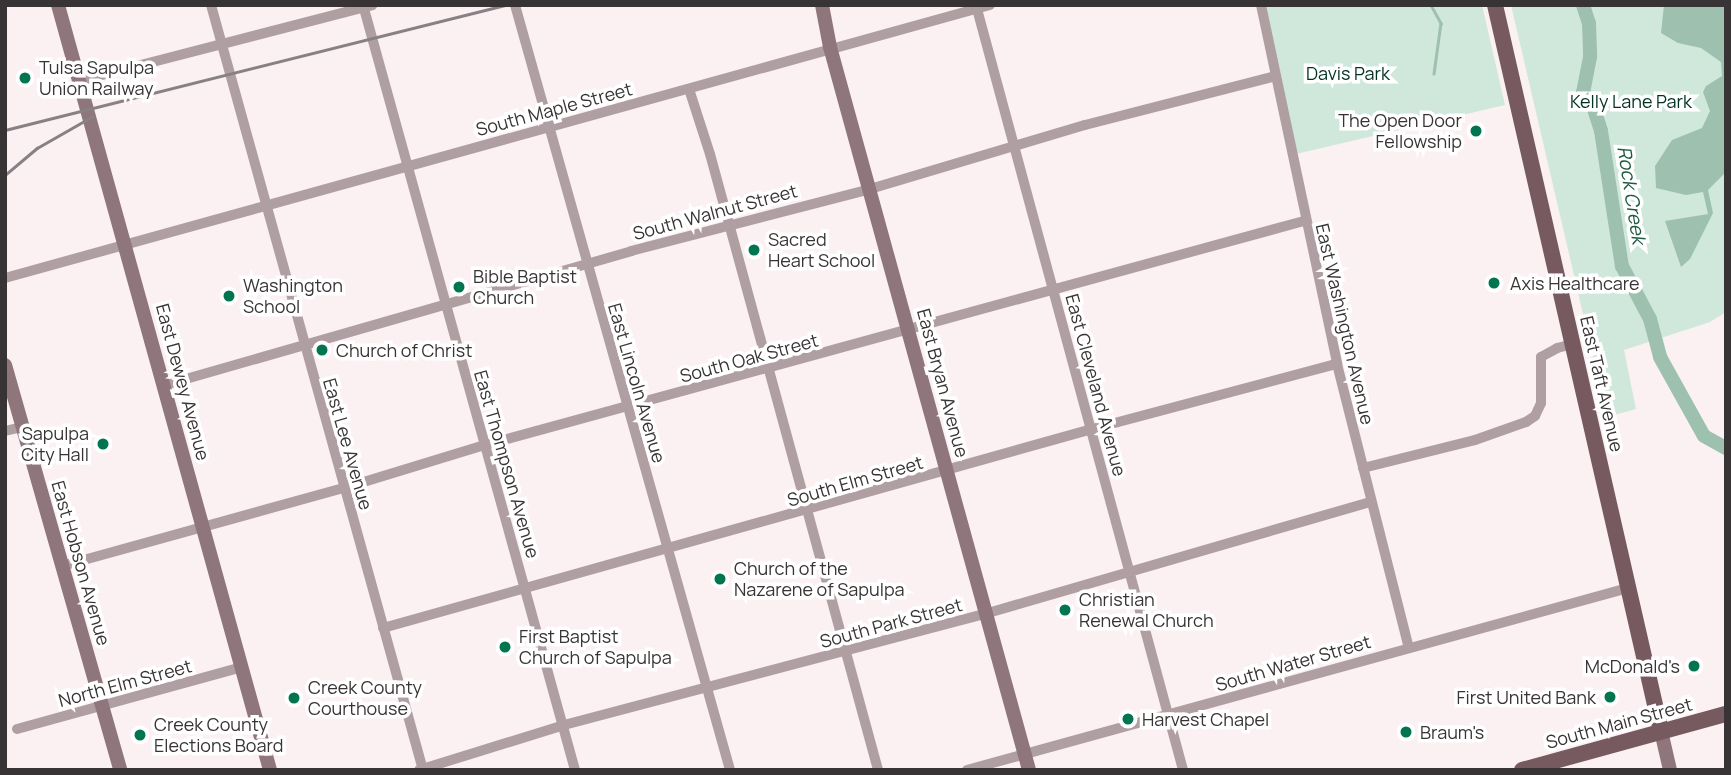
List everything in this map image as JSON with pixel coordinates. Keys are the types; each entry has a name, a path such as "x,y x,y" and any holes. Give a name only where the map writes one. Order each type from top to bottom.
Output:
{"main road":[{"name":"East Taft Avenue","path":"1495,5 1661,731"},
{"name":"South Main Street","path":"1522,770 1726,714"}],"street":[{"name":"East Dewey Avenue","path":"58,5 270,770"},
{"name":"East Lee Avenue","path":"211,5 264,206 422,769"},
{"name":"East Lincoln Avenue","path":"515,5 730,770"},
{"name":"East Bryan Avenue","path":"822,5 830,47 988,613 1029,770"},
{"name":"South Maple Street","path":"5,278 689,89 830,47 990,5"},
{"name":"East Washington Avenue","path":"1261,5 1336,364 1409,648"},
{"path":"79,81 366,6"},
{"name":"East Thompson Avenue","path":"366,6 445,307 576,770"},
{"name":"East Cleveland Avenue","path":"977,9 1183,770"},
{"name":"South Walnut Street","path":"164,385 445,307 587,264 870,189 1013,146 1276,76"},
{"path":"689,89 729,225 878,770"},
{"name":"South Oak Street","path":"62,566 344,488 485,445 1304,221"},
{"path":"1363,468 1475,440 1526,422 1535,416 1541,403 1541,357 1557,348 1573,344"},
{"name":"South Elm Street","path":"383,628 526,586 808,511 1092,429 1336,364"},
{"name":"East Hobson Avenue","path":"5,365 121,770"},
{"path":"5,431 22,427"},
{"name":"South Park Street","path":"422,769 564,725 988,613 1371,502"},
{"name":"South Water Street","path":"967,770 1628,588"},
{"name":"North Elm Street","path":"17,729 242,667"},
{"path":"1661,731 1670,770"}],"green space":[{"name":"Davis Park","path":"1265,5 1482,5 1505,105 1296,154"},
{"name":"Kelly Lane Park","path":"1511,5 1726,5 1726,312 1710,322 1624,350 1636,409 1607,417"}],"shaded area":[{"path":"1664,5 1726,5 1726,172 1708,190 1713,213 1690,259 1681,267 1665,221 1708,214 1703,192 1686,195 1656,188 1655,166 1672,140 1702,128 1710,111 1703,92 1706,86 1722,76 1721,62 1701,48 1678,43 1661,33"}],"waterway":[{"path":"1431,5 1441,23 1434,74"},
{"name":"Rock Creek","path":"1583,5 1589,23 1590,57 1583,92 1593,106 1601,131 1622,266 1650,319 1660,357 1704,436 1726,448"}],"railway":[{"path":"5,130 505,5"},
{"path":"5,175 37,148 93,116"}],"place":[{"name":"Tulsa Sapulpa Union Railway","path":"25,78"},
{"name":"The Open Door Fellowship","path":"1476,131"},
{"name":"Sacred Heart School","path":"754,250"},
{"name":"Axis Healthcare","path":"1494,283"},
{"name":"Bible Baptist Church","path":"459,287"},
{"name":"Washington School","path":"229,296"},
{"name":"Church of Christ","path":"322,350"},
{"name":"Sapulpa City Hall","path":"103,444"},
{"name":"Church of the Nazarene of Sapulpa","path":"720,579"},
{"name":"Christian Renewal Church","path":"1065,610"},
{"name":"First Baptist Church of Sapulpa","path":"505,647"},
{"name":"McDonald's","path":"1694,666"},
{"name":"First United Bank","path":"1610,697"},
{"name":"Creek County Courthouse","path":"294,698"},
{"name":"Harvest Chapel","path":"1128,719"},
{"name":"Braum's","path":"1406,732"},
{"name":"Creek County Elections Board","path":"140,735"}]}
